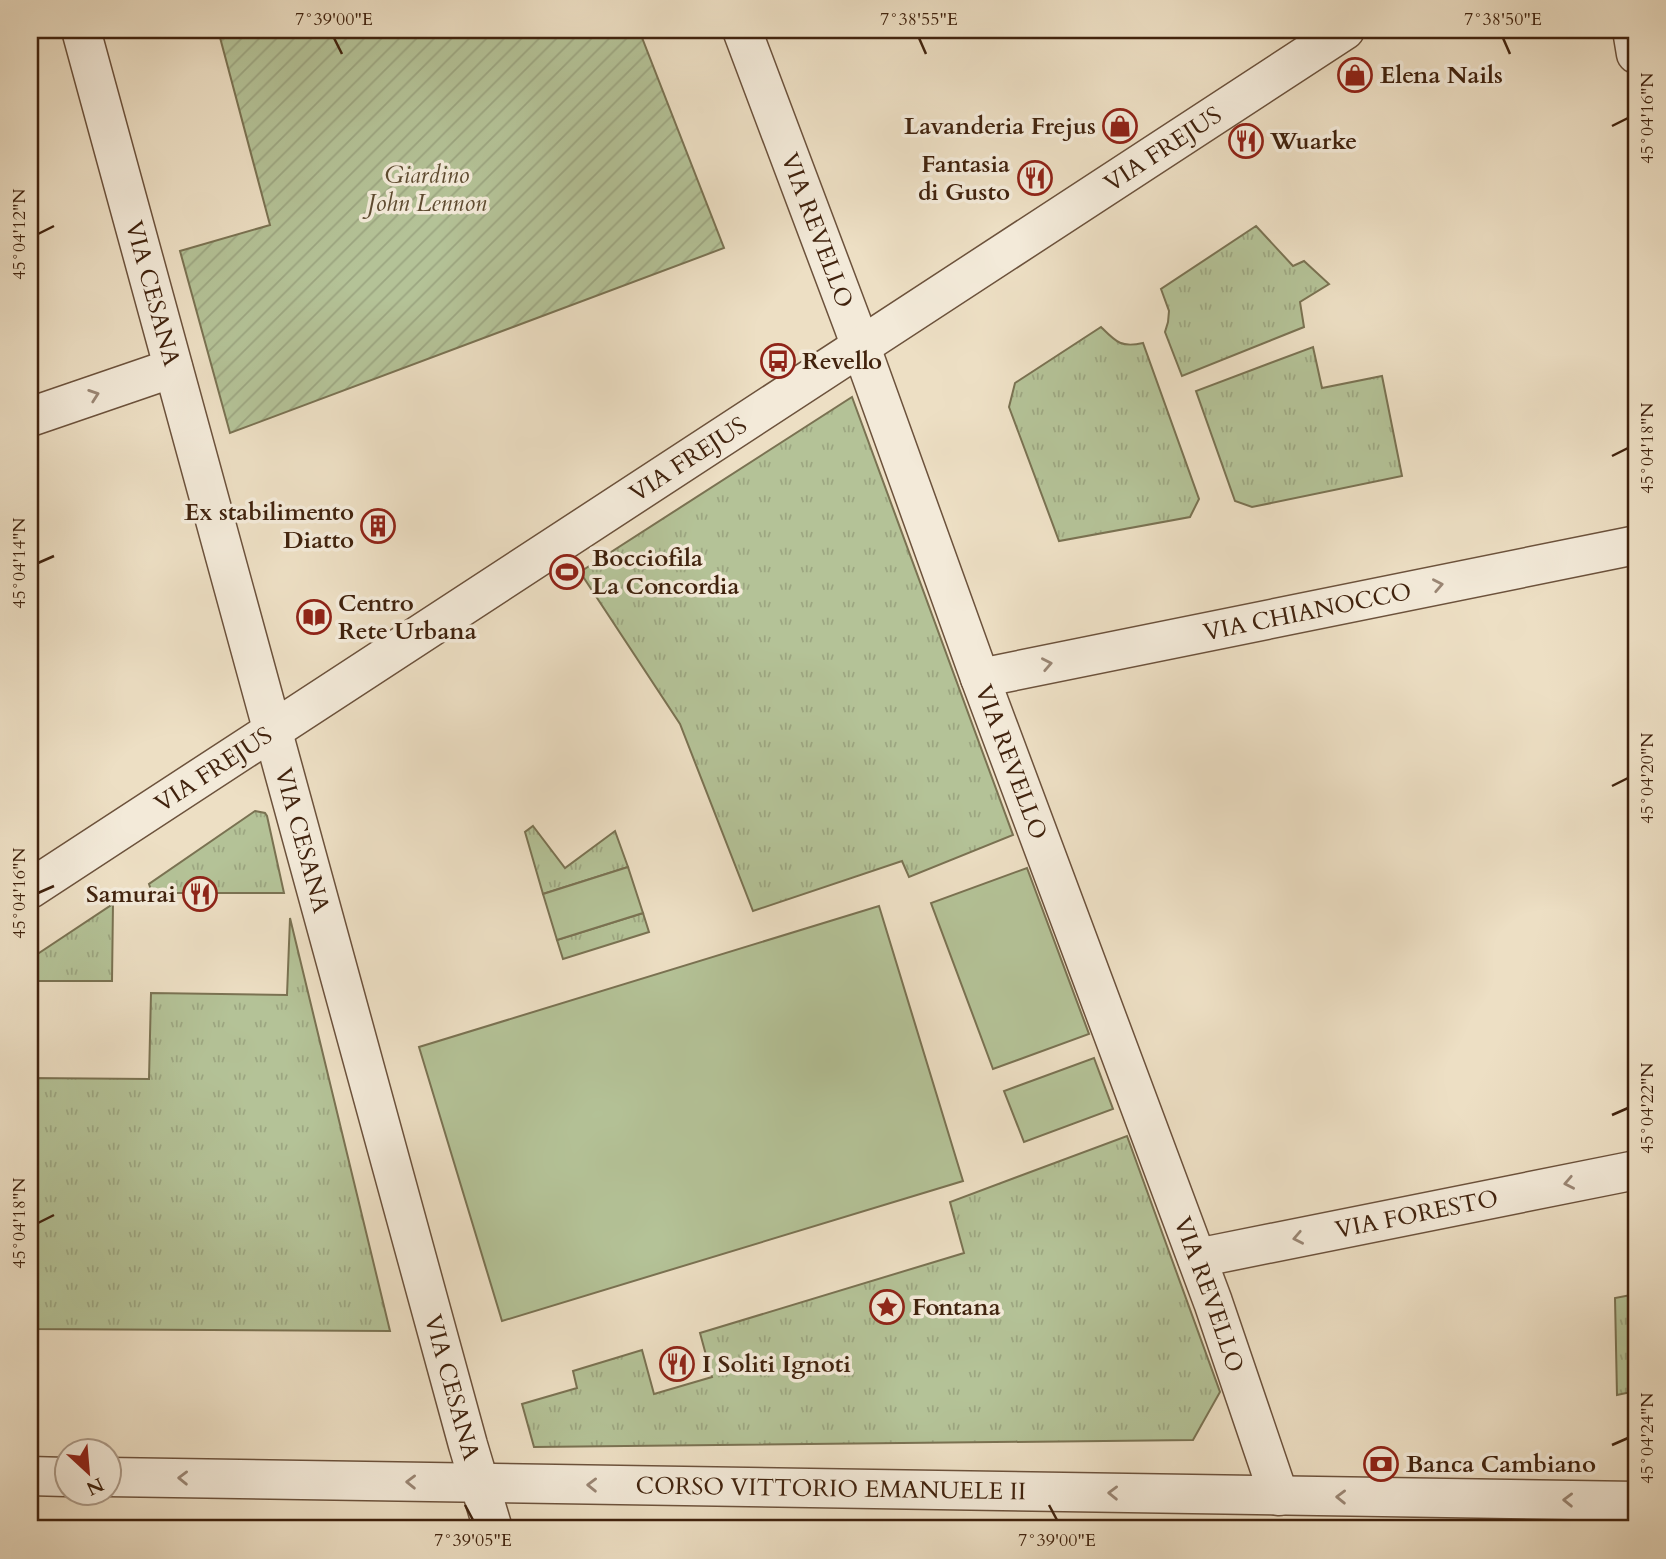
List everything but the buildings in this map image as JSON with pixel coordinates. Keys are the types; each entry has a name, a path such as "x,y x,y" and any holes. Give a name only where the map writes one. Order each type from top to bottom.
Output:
{"street":[{"name":"VIA CESANA","path":"80,30 493,1529"},
{"name":"VIA REVELLO","path":"742,30 861,345 981,678 1197,1258 1279,1496"},
{"name":"VIA FREJUS","path":"30,890 1345,30"},
{"path":"1632,30 1636,54"},
{"path":"30,417 173,368"},
{"name":"VIA CHIANOCCO","path":"981,678 1636,545"},
{"name":"VIA FORESTO","path":"1197,1258 1636,1170"},
{"path":"30,1476 52,1477"},
{"name":"CORSO VITTORIO EMANUELE II","path":"122,1477 1636,1501"}],"green space":[{"name":"Giardino John Lennon","path":"218,30 639,30 724,248 230,433 180,251 270,225"},
{"path":"1256,226 1293,266 1304,261 1329,284 1300,302 1304,327 1182,376 1165,332 1169,311 1161,289"},
{"path":"1101,327 1124,344 1143,343 1199,499 1190,517 1059,541 1009,407 1015,383"},
{"path":"1313,347 1322,388 1382,376 1402,476 1252,507 1235,501 1196,391"},
{"path":"852,397 1013,835 909,877 902,861 753,911 680,724 580,572"},
{"path":"255,811 267,816 284,893 152,893 149,884"},
{"path":"533,826 565,868 615,831 628,867 543,894 525,832"},
{"path":"628,867 643,913 557,940 543,894"},
{"path":"1027,868 1089,1034 993,1069 931,903"},
{"path":"113,904 112,981 30,981 30,959"},
{"path":"879,906 963,1181 502,1321 419,1047"},
{"path":"643,913 649,932 563,959 557,940"},
{"path":"290,918 390,1331 30,1329 30,1078 149,1079 151,993 287,995"},
{"path":"1094,1058 1113,1109 1024,1142 1004,1091"},
{"path":"1127,1136 1220,1392 1193,1440 534,1447 522,1404 577,1388 573,1371 642,1350 654,1394 712,1377 700,1333 964,1253 950,1202"},
{"path":"1636,1294 1636,1391 1617,1395 1615,1298"}],"place":[{"name":"Elena Nails","path":"1355,75"},
{"name":"Lavanderia Frejus","path":"1120,126"},
{"name":"Wuarke","path":"1246,141"},
{"name":"Fantasia di Gusto","path":"1035,178"},
{"name":"Revello","path":"778,361"},
{"name":"Ex stabilimento Diatto","path":"378,526"},
{"name":"Bocciofila La Concordia","path":"567,572"},
{"name":"Centro Rete Urbana","path":"314,617"},
{"name":"Samurai","path":"200,894"},
{"name":"Fontana","path":"887,1307"},
{"name":"I Soliti Ignoti","path":"677,1364"},
{"name":"Banca Cambiano","path":"1381,1464"}]}
